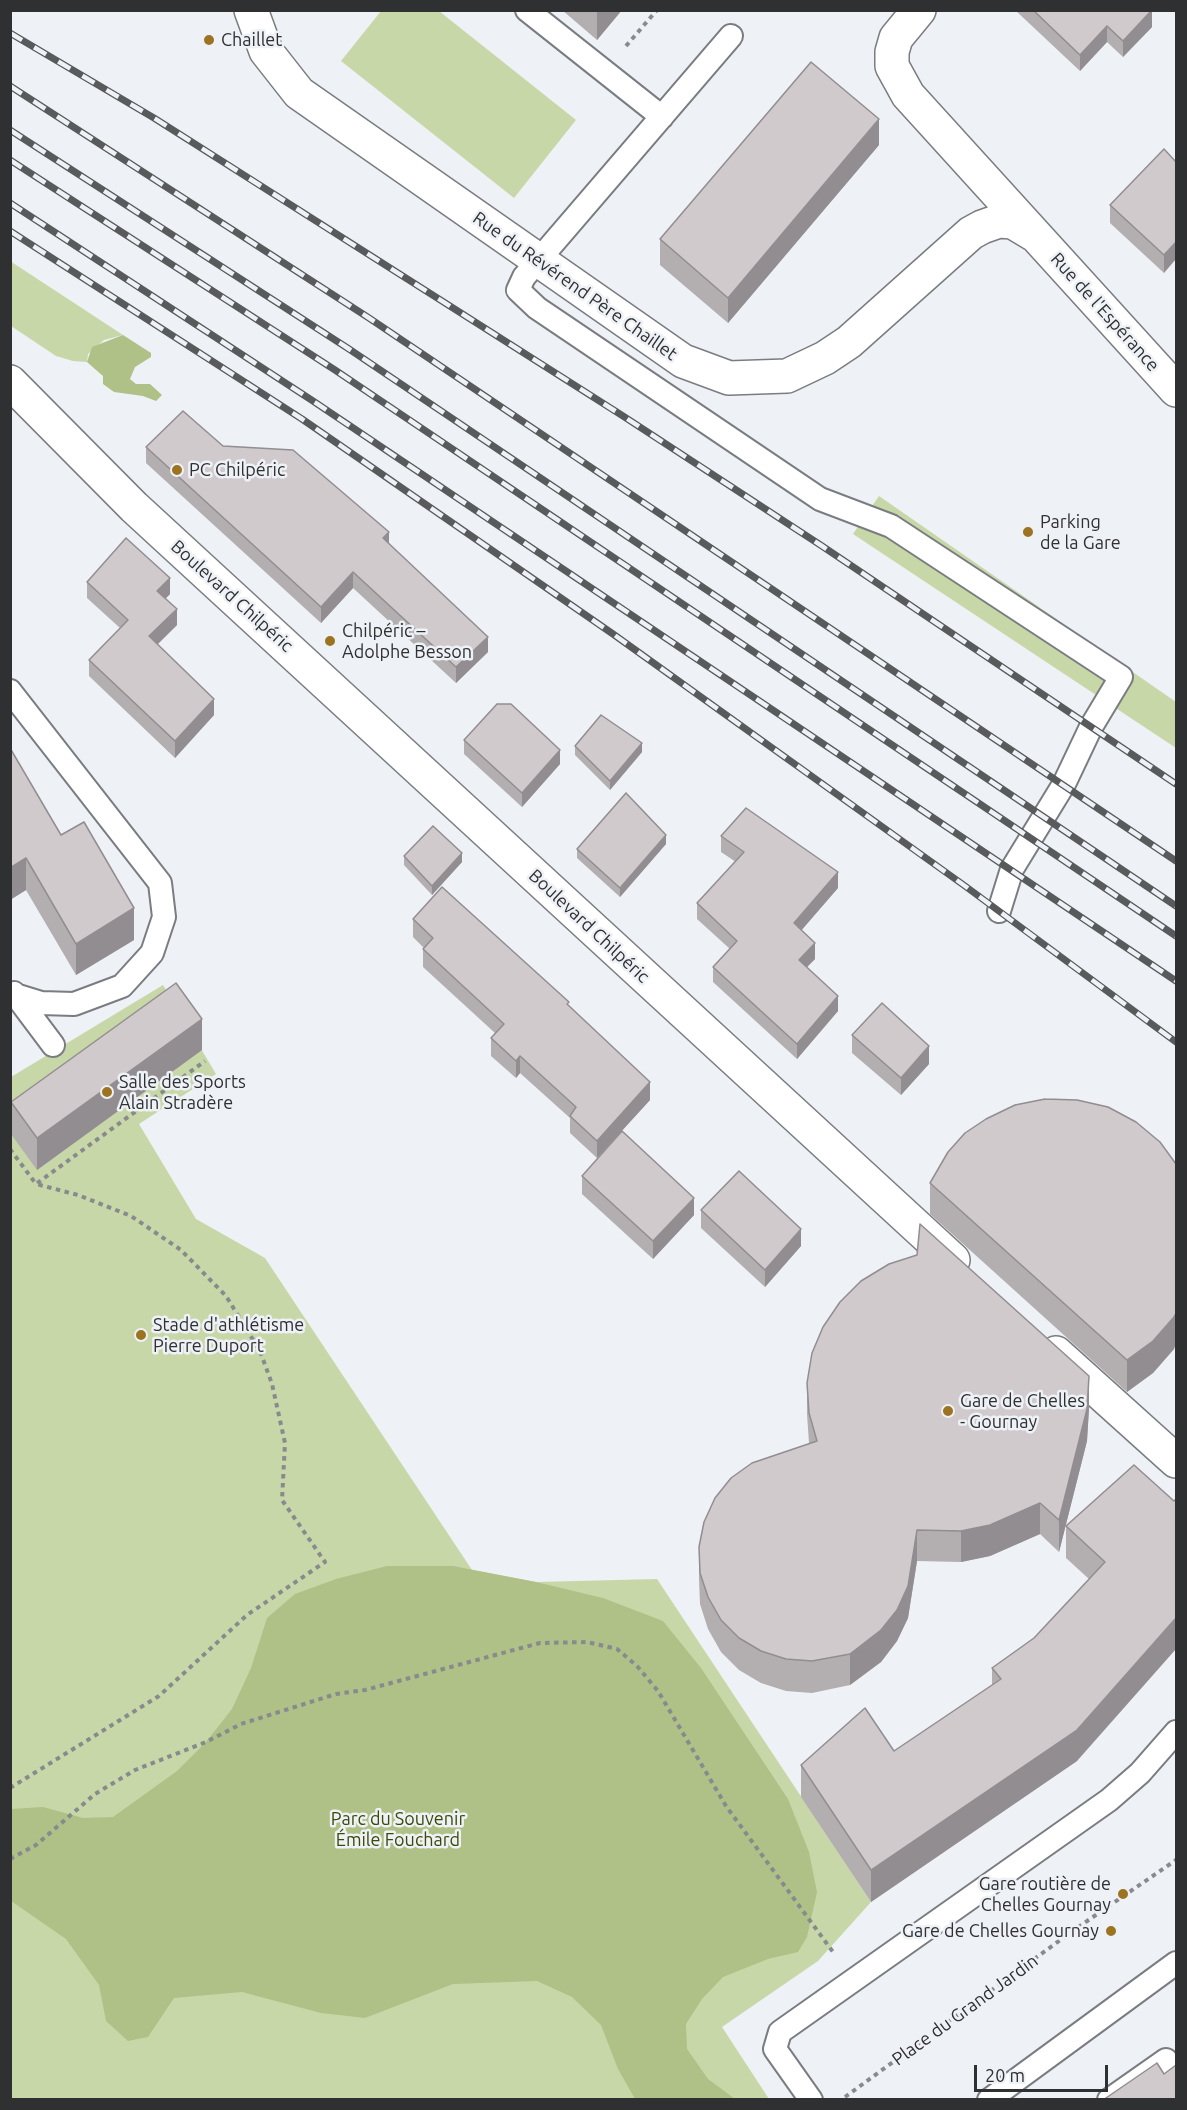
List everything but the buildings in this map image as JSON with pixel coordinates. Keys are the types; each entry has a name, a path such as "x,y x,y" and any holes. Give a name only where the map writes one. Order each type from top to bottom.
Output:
{"street":[{"name":"Rue du Révérend Père Chaillet","path":"251,10 266,51 299,93 683,361 729,378 787,376 825,358 849,342 970,233 999,222 1013,222 1034,234"},
{"name":"Rue de l'Espérance","path":"919,10 896,38 892,66 908,95 1176,390"},
{"name":"Boulevard Chilpéric","path":"10,382 134,507 974,1279"},
{"path":"1035,1334 1176,1461"}],"lane":[{"path":"527,10 662,117"},
{"path":"731,36 524,277 518,290 537,308 820,499 891,526 1121,677 1091,727 1064,784 1012,870 999,910"},
{"path":"10,691 160,883 164,917 152,953 122,986 74,1004 42,1003 13,992"},
{"path":"13,992 53,1045"},
{"path":"811,2100 775,2049 780,2032 1109,1800 1140,1773 1176,1732"},
{"path":"989,2100 1176,1963"},
{"path":"1109,2100 1166,2060 1176,2076"}],"path":[{"path":"604,72 657,10"},
{"path":"36,1184 205,1061"},
{"path":"10,1149 36,1184 78,1195 131,1216 181,1250 226,1296 260,1351 272,1384 285,1443 282,1500 324,1562 247,1616 159,1696 10,1788"},
{"path":"10,1859 36,1845 95,1794 135,1770 206,1742 241,1724 336,1694 365,1690 540,1643 587,1642 617,1649 637,1666 658,1691 726,1806 853,1980"},
{"name":"Place du Grand Jardin","path":"842,2100 1074,1930 1176,1860"}],"green space":[{"path":"381,11 439,11 576,120 514,198 341,61"},
{"path":"10,261 123,335 104,340 88,354 87,362 56,356 11,326"},
{"path":"123,335 151,353 151,357 135,367 130,379 136,384 150,384 162,395 156,401 143,396 114,392 103,384 103,376 87,362 92,347"},
{"path":"879,496 1176,702 1176,748 853,534"},
{"name":"Parc du Souvenir Émile Fouchard","path":"163,985 216,1074 139,1124 196,1219 265,1258 472,1570 536,1582 657,1579 871,1902 818,1961 722,2027 769,2099 11,2100 11,1077"},
{"name":"Parc du Souvenir Émile Fouchard","path":"387,1566 453,1566 536,1582 603,1598 663,1621 701,1668 788,1799 809,1852 817,1892 807,1937 798,1952 768,1959 723,1977 702,1999 686,2024 687,2049 708,2079 735,2099 635,2099 618,2069 601,2025 572,1997 537,1981 453,1984 365,2018 321,2013 242,1992 174,1998 148,2037 128,2041 106,2021 99,1985 66,1939 11,1901 11,1809 43,1807 83,1818 113,1817 177,1771 206,1742 232,1709 251,1668 267,1618 295,1594 336,1579"}],"railway":[{"path":"10,33 154,118 623,416 822,546 1176,784"},
{"path":"10,86 369,318 1176,861"},
{"path":"10,130 349,349 1176,906"},
{"path":"10,160 335,370 1176,936"},
{"path":"10,203 313,401 1176,981"},
{"path":"10,231 302,419 613,634 965,886 1176,1042"}],"place":[{"name":"Chaillet","path":"209,40"},
{"name":"PC Chilpéric","path":"177,470"},
{"name":"Parking de la Gare","path":"1028,532"},
{"name":"Chilpéric – Adolphe Besson","path":"330,641"},
{"name":"Salle des Sports Alain Stradère","path":"107,1092"},
{"name":"Stade d'athlétisme Pierre Duport","path":"141,1335"},
{"name":"Gare de Chelles - Gournay","path":"948,1411"},
{"name":"Gare routière de Chelles Gournay","path":"1123,1894"},
{"name":"Gare de Chelles Gournay","path":"1111,1931"}]}
